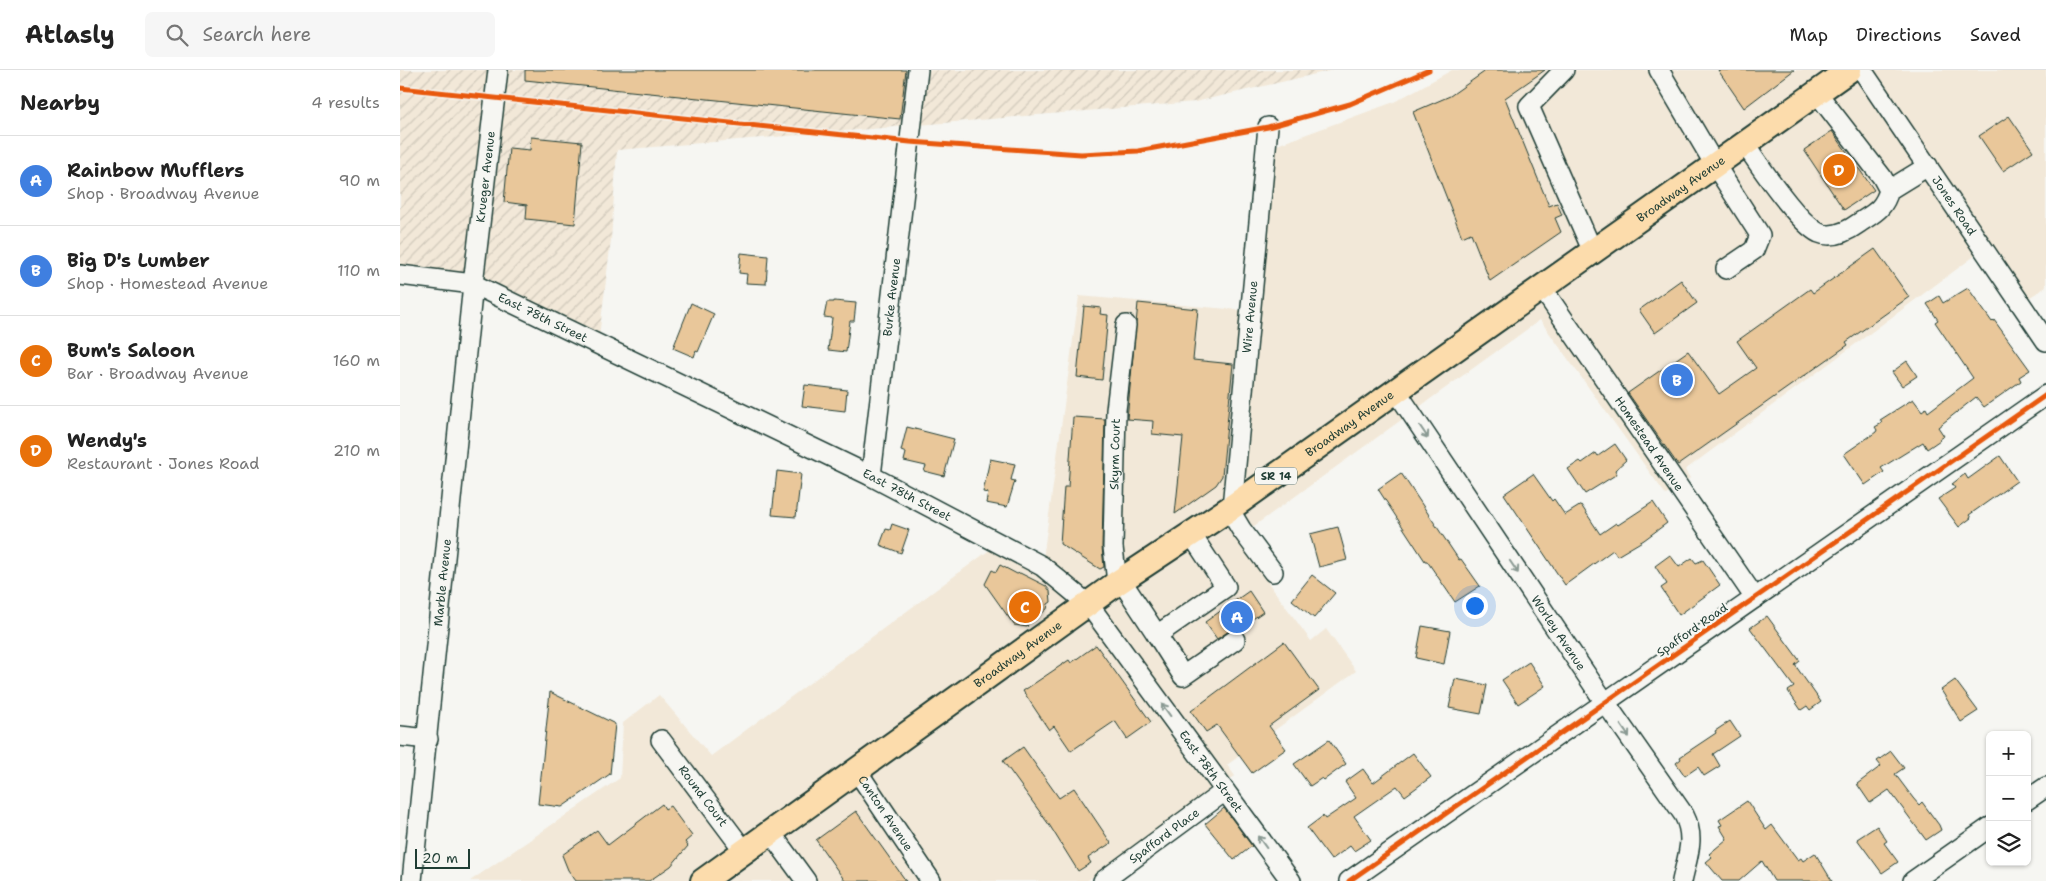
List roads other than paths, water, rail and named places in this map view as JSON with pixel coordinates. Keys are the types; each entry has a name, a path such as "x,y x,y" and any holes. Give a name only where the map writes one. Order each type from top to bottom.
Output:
{"main road":[{"name":"Broadway Avenue","path":"703,881 1119,582 1231,508 1397,392 1849,70"}],"street":[{"name":"Krueger Avenue","path":"473,284 498,70"},
{"name":"Burke Avenue","path":"871,476 918,70"},
{"path":"1564,70 1529,106 1593,252"},
{"path":"1659,70 1715,165 1760,235 1754,250 1726,269"},
{"name":"Jones Road","path":"1862,70 2046,341"},
{"path":"1745,144 1768,178 1805,222 1820,233 1832,235 1849,230 1886,203 1889,190 1882,177 1817,93"},
{"name":"Wire Avenue","path":"1231,508 1268,127"},
{"path":"1889,190 1928,166"},
{"name":"East 78th Street","path":"400,275 473,284 871,476 1042,566 1089,605 1291,881"},
{"name":"Marble Avenue","path":"412,881 473,284"},
{"name":"Homestead Avenue","path":"1542,288 1755,598"},
{"name":"Skyrm Court","path":"1119,582 1113,547 1116,410 1126,325"},
{"name":"Worley Avenue","path":"1397,392 1605,703 1684,815 1690,827 1691,840 1682,881"},
{"name":"Spafford Road","path":"1349,881 2046,396"},
{"path":"1231,508 1241,530 1274,572"},
{"path":"1157,635 1226,587 1191,534"},
{"path":"1119,582 1157,635 1183,676 1235,640"},
{"path":"400,736 428,738"},
{"name":"Round Court","path":"661,740 745,852"},
{"name":"Canton Avenue","path":"857,771 931,881"},
{"path":"2031,797 2046,787"},
{"name":"Spafford Place","path":"1103,881 1225,791"},
{"path":"1913,881 1986,830"},
{"path":"771,833 806,881"}],"place":[{"name":"Wendy's","path":"1839,170"},
{"name":"Big D's Lumber","path":"1677,380"},
{"name":"Bum's Saloon","path":"1025,607"},
{"name":"Rainbow Mufflers","path":"1237,617"}]}
